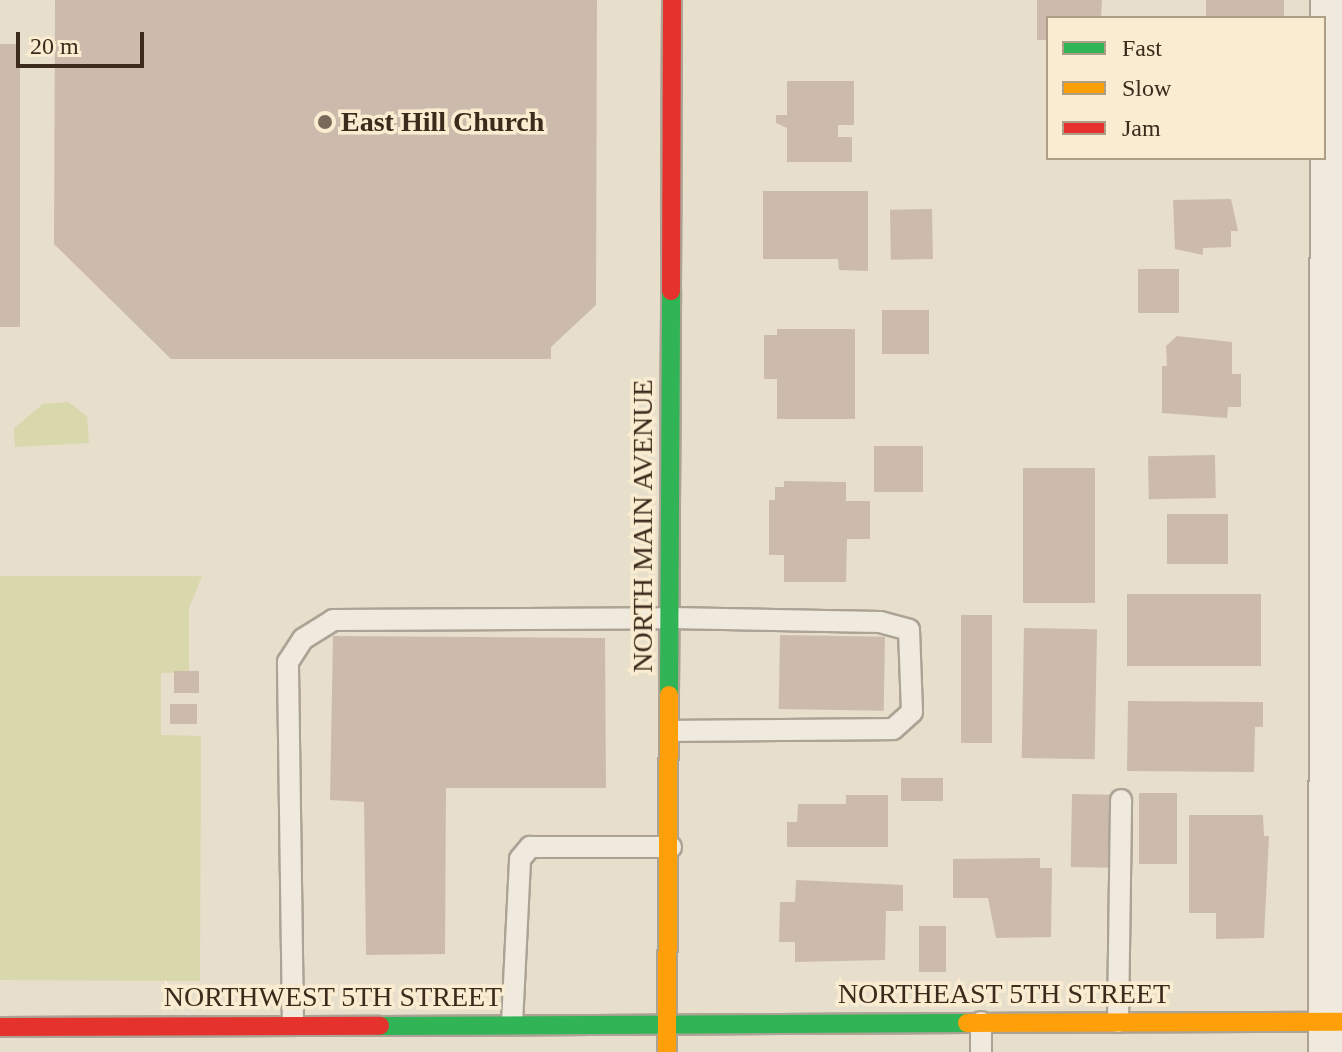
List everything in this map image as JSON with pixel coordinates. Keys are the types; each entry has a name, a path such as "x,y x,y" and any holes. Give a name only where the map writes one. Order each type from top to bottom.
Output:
{"street":[{"name":"NORTH MAIN AVENUE","path":"667,1052 666,1023 671,976 672,0"},
{"path":"1332,0 1334,1032"},
{"name":"NORTHEAST 5TH STREET","path":"666,1023 1112,1022 1334,1032"},
{"name":"NORTHWEST 5TH STREET","path":"0,1027 666,1023"}],"lane":[{"path":"293,1025 288,662 303,639 333,620 671,618 898,624 911,638 913,702 907,719 880,731 671,731"},
{"path":"1107,1052 1112,1022 1121,800"},
{"path":"512,1024 520,859 530,847 671,847"},
{"path":"981,1022 981,1052"},
{"path":"901,1023 901,1052"},
{"path":"473,1052 474,1024"},
{"path":"42,1027 43,1052"}],"shaded area":[{"path":"68,402 87,416 89,443 15,447 14,428 43,404"},
{"path":"0,576 202,576 189,608 189,672 161,673 161,735 201,736 200,981 0,980"}],"building":[{"name":"East Hill Church","path":"55,0 597,0 596,305 551,347 551,359 171,359 54,244"},
{"path":"1037,0 1102,0 1101,16 1046,16 1046,40 1037,40"},
{"path":"1206,0 1284,0 1284,16 1206,16"},
{"path":"0,44 20,44 20,327 0,327"},
{"path":"787,81 854,81 854,125 838,125 838,137 852,137 852,162 787,162 787,128 776,123 776,115 787,115"},
{"path":"763,191 868,191 868,271 839,270 838,259 763,259"},
{"path":"1231,199 1238,231 1231,231 1231,247 1203,248 1203,255 1175,249 1173,200"},
{"path":"932,209 933,259 891,260 890,210"},
{"path":"1138,269 1179,269 1179,313 1138,313"},
{"path":"882,310 929,310 929,354 882,354"},
{"path":"777,329 855,329 855,419 777,419 777,379 764,379 764,335 777,335"},
{"path":"1177,336 1232,342 1232,374 1241,374 1241,407 1228,407 1227,418 1162,413 1162,366 1167,366 1166,346"},
{"path":"874,446 923,446 923,492 874,492"},
{"path":"1215,455 1216,498 1149,499 1148,456"},
{"path":"1023,468 1095,468 1095,603 1023,603"},
{"path":"784,481 846,482 846,501 870,501 870,539 847,539 846,582 784,582 784,555 769,555 769,500 775,500 775,487 784,487"},
{"path":"1167,514 1228,514 1228,564 1167,564"},
{"path":"1127,594 1261,594 1261,666 1127,666"},
{"path":"961,615 992,615 992,743 961,743"},
{"path":"1024,628 1097,629 1095,759 1022,758"},
{"path":"780,635 885,637 884,711 779,709"},
{"path":"333,636 605,638 606,788 446,788 445,954 366,955 364,802 330,800"},
{"path":"174,671 199,671 199,693 174,693"},
{"path":"1128,701 1263,702 1263,727 1255,727 1254,772 1127,771"},
{"path":"170,704 197,704 197,724 170,724"},
{"path":"901,778 943,778 943,801 901,801"},
{"path":"1139,793 1177,793 1177,864 1139,864"},
{"path":"1072,794 1111,795 1110,868 1071,867"},
{"path":"846,795 888,795 888,847 787,847 787,822 797,822 798,804 846,804"},
{"path":"1189,815 1263,815 1264,836 1269,836 1264,938 1216,939 1216,913 1189,913"},
{"path":"1040,858 1040,868 1052,868 1051,937 996,938 988,898 953,898 953,859"},
{"path":"796,880 903,885 903,911 886,911 885,960 795,962 795,942 779,942 780,902 795,902"},
{"path":"919,926 946,926 946,972 919,972"}],"traffic: fast":[{"path":"669,695 671,291"},
{"path":"380,1026 967,1023"}],"traffic: slow":[{"path":"667,1050 669,695"},
{"path":"967,1023 1342,1022"}],"traffic: jam":[{"path":"671,291 672,0"},
{"path":"0,1027 380,1026"}],"place":[{"name":"East Hill Church","path":"325,122"}]}
